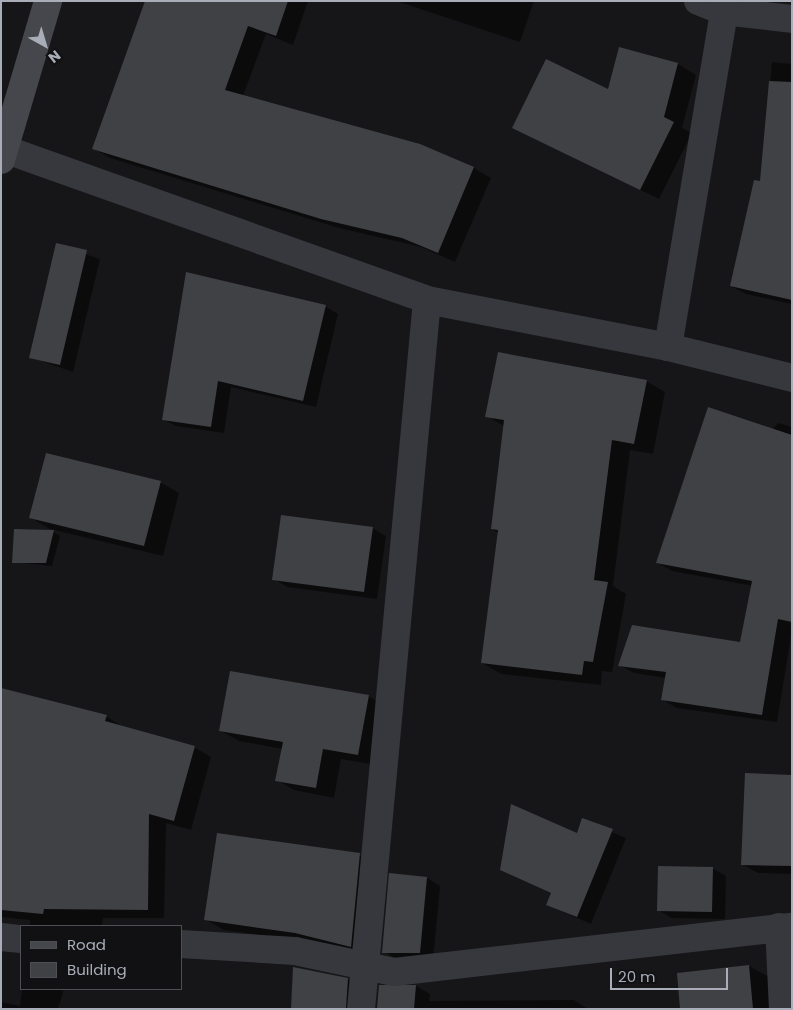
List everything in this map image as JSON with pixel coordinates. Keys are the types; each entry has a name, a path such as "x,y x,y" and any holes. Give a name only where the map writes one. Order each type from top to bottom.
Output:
{"street":[{"path":"48,1 3,155 427,300 668,346 792,378"},
{"path":"668,346 716,5 792,19"},
{"path":"361,1009 427,300"},
{"path":"182,944 295,951 364,969 394,972 786,927 783,1009"},
{"path":"1,937 20,939"}],"building":[{"path":"145,1 288,1 276,36 248,26 225,90 420,144 474,167 438,253 402,238 321,219 92,149"},
{"path":"619,47 678,63 664,117 674,122 640,190 512,128 546,59 608,89"},
{"path":"769,81 792,82 792,300 730,286 754,180 760,181"},
{"path":"56,243 87,250 60,365 29,358"},
{"path":"186,272 326,305 303,401 218,381 211,427 162,420"},
{"path":"498,352 647,380 634,444 612,440 594,580 608,582 593,662 584,661 582,675 481,663 498,530 491,529 504,420 485,417"},
{"path":"708,407 792,435 792,622 778,619 762,715 661,700 666,672 618,666 632,625 740,642 752,581 656,563"},
{"path":"46,453 161,481 144,546 29,518"},
{"path":"281,515 373,527 364,592 272,580"},
{"path":"14,529 54,530 46,563 12,563"},
{"path":"230,671 369,695 358,755 323,749 316,788 275,781 283,742 219,731"},
{"path":"1,688 107,715 105,721 195,746 174,821 149,814 148,910 44,909 43,914 1,910"},
{"path":"745,773 792,775 792,866 741,865"},
{"path":"511,804 577,833 582,818 613,829 577,917 546,905 551,893 500,870"},
{"path":"217,833 360,853 351,947 295,933 204,920"},
{"path":"658,866 713,867 712,912 657,911"},
{"path":"389,873 427,877 420,953 382,953"},
{"path":"749,965 753,1009 680,1009 677,973"},
{"path":"293,967 348,978 346,1009 291,1009"},
{"path":"379,985 416,985 414,1009 377,1009"}]}
